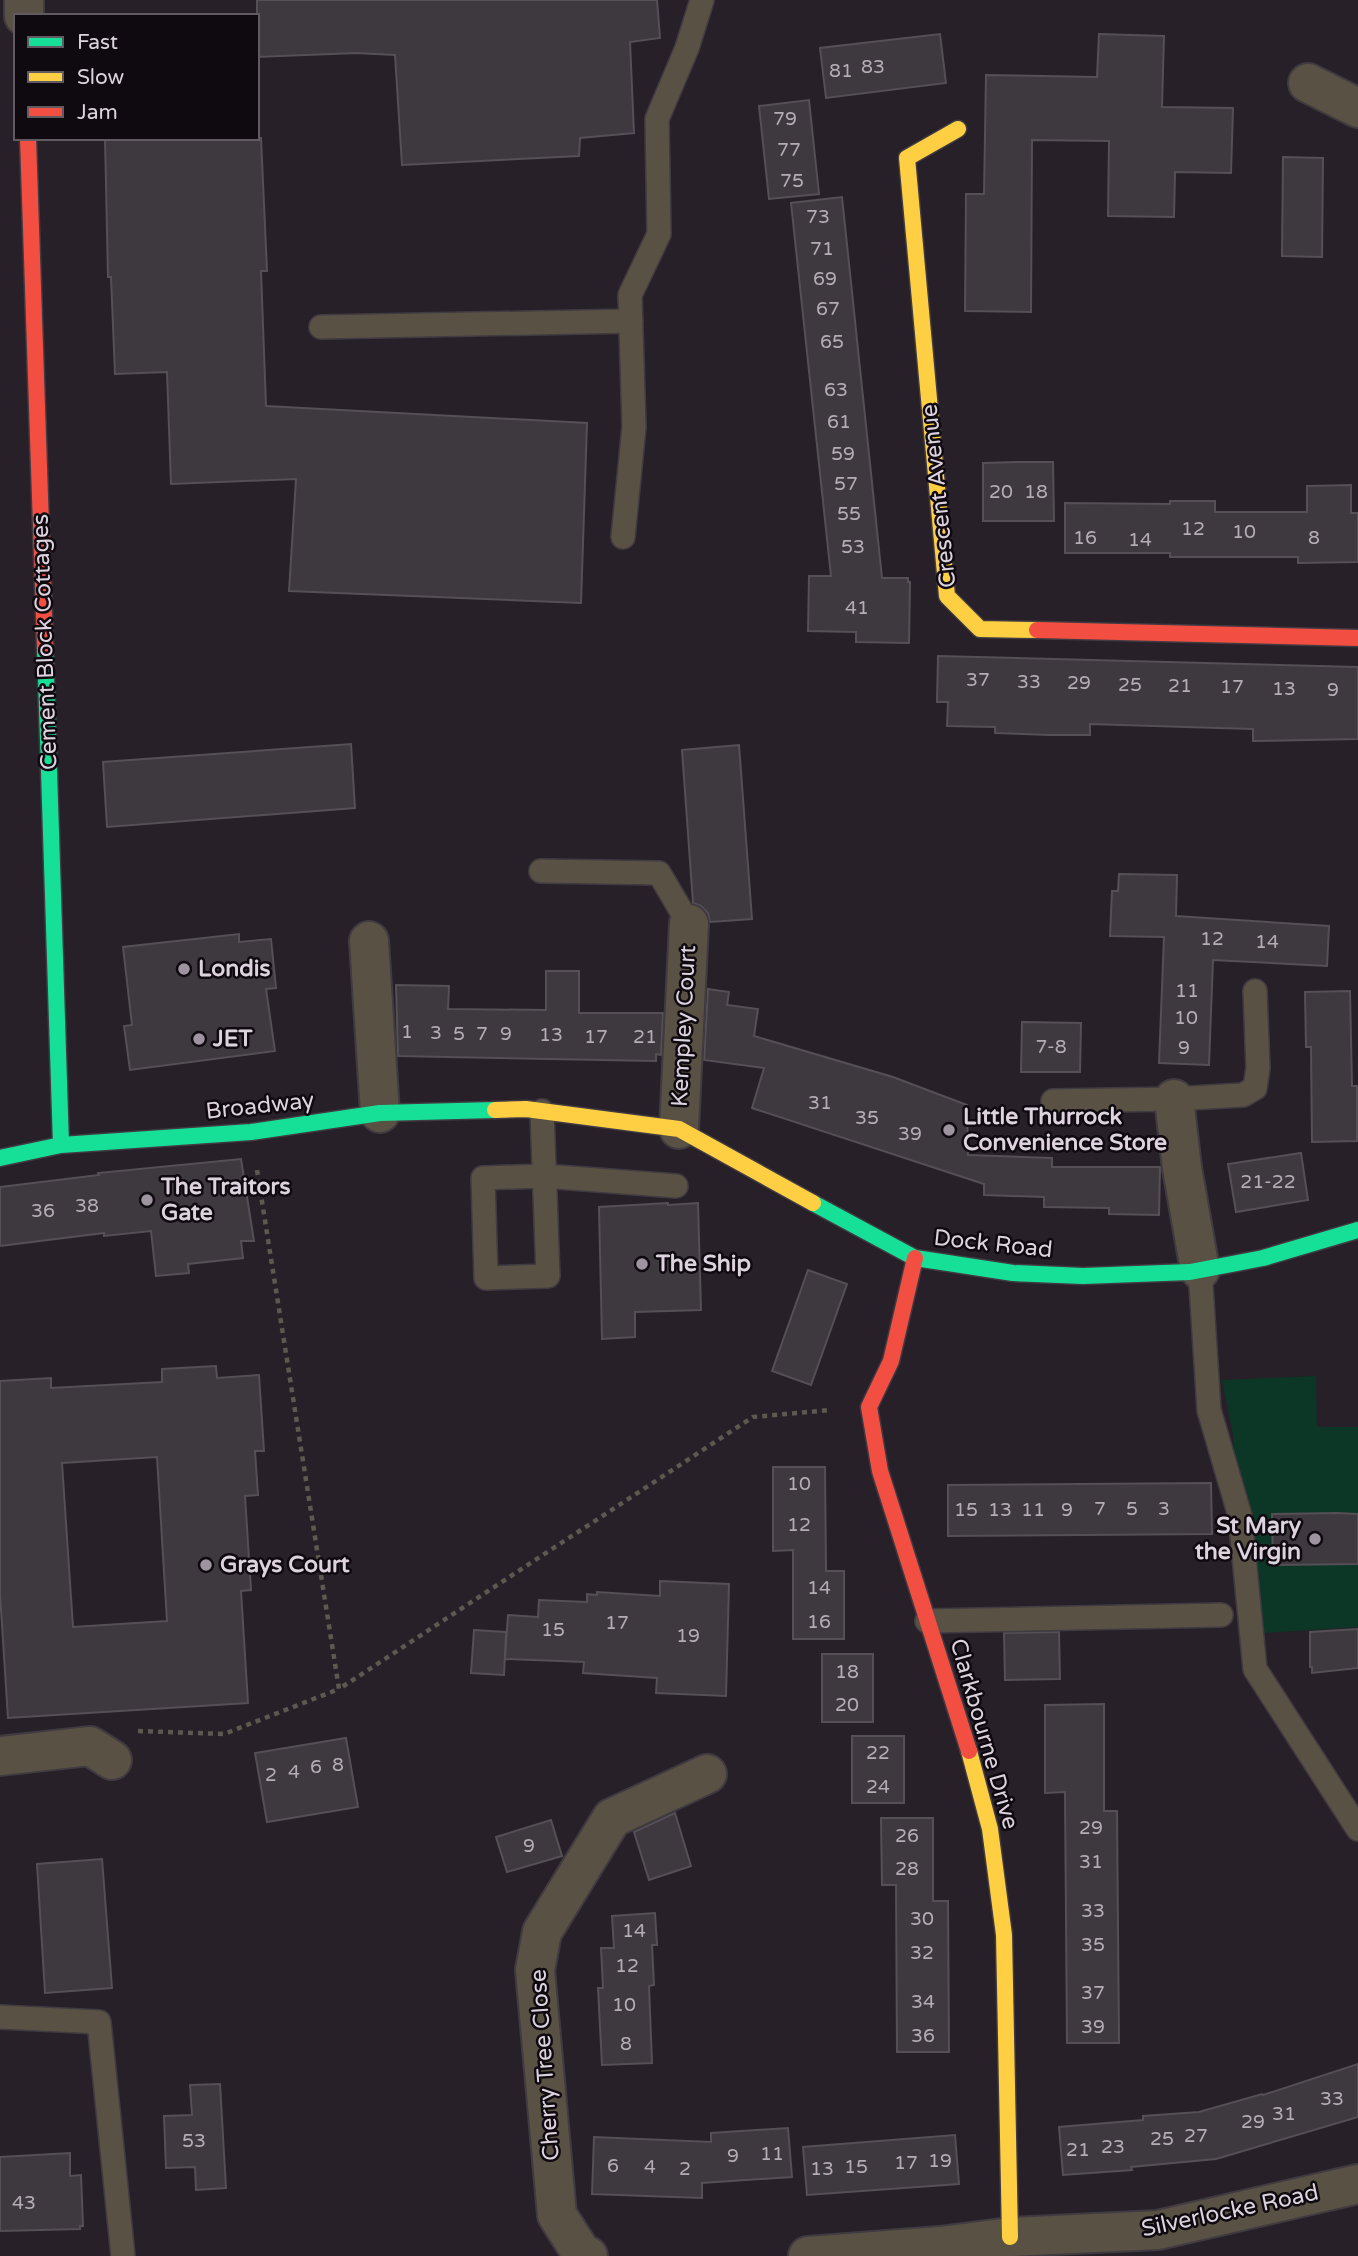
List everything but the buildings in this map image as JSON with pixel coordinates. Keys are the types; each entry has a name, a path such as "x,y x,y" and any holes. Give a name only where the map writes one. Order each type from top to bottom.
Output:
{"street":[{"path":"1308,83 1358,108"},
{"name":"Crescent Avenue","path":"958,129 907,158 947,596 980,629 1358,638"},
{"name":"Cement Block Cottages","path":"28,140 61,1145"},
{"name":"Kempley Court","path":"679,1129 689,924"},
{"path":"369,941 380,1113"},
{"path":"1174,1099 1182,1168 1200,1270"},
{"name":"Broadway","path":"0,1158 61,1145 251,1132 380,1113 534,1110"},
{"name":"Dock Road","path":"534,1110 679,1129 915,1258 1025,1273 1156,1275 1263,1258 1358,1230"},
{"path":"869,1407 891,1361 915,1258"},
{"name":"Clarkbourne Drive","path":"869,1407 880,1471 962,1726 990,1829 1004,1935 1010,2237"},
{"path":"0,1756 101,1753"},
{"name":"Cherry Tree Close","path":"588,2256 582,2254 557,2215 535,1970 542,1932 612,1818 707,1774"},
{"name":"Silverlocke Road","path":"808,2256 940,2246 1010,2237 1158,2230 1358,2184"}],"lane":[{"path":"623,537 634,427 630,295 659,234 657,119 683,57 702,0"},
{"path":"321,327 631,321"},
{"path":"541,871 659,873 689,924"},
{"path":"1053,1101 1243,1095 1255,1088 1258,1068 1255,991"},
{"path":"534,1110 544,1176 548,1276 486,1278 483,1178 544,1176 676,1186"},
{"path":"1200,1270 1209,1410 1240,1516 1255,1669 1358,1829"},
{"path":"927,1621 1221,1615"},
{"path":"0,2017 99,2022 123,2256"}],"path":[{"path":"251,1132 339,1689"},
{"path":"101,1753 110,1730 224,1734 339,1689 752,1417 869,1407"}],"green space":[{"path":"1316,1376 1317,1427 1358,1427 1358,1627 1250,1634 1243,1594 1233,1435 1222,1380"}],"traffic: fast":[{"path":"45,646 61,1145"},
{"path":"0,1158 61,1145 251,1132 380,1113 495,1110"},
{"path":"813,1203 915,1258 1013,1273 1083,1276 1190,1272 1263,1258 1358,1230"}],"traffic: slow":[{"path":"958,129 907,158 947,596 980,629 1037,630"},
{"path":"495,1110 526,1109 679,1129 813,1203"},
{"path":"969,1751 990,1829 1004,1935 1010,2237"}],"traffic: jam":[{"path":"28,140 45,646"},
{"path":"1037,630 1358,638"},
{"path":"915,1258 891,1361 869,1407 880,1471 969,1751"}],"place":[{"name":"Londis","path":"184,969"},
{"name":"JET","path":"199,1039"},
{"name":"Little Thurrock Convenience Store","path":"949,1130"},
{"name":"The Traitors Gate","path":"147,1200"},
{"name":"The Ship","path":"642,1264"},
{"name":"St Mary the Virgin","path":"1315,1539"},
{"name":"Grays Court","path":"206,1565"}]}
